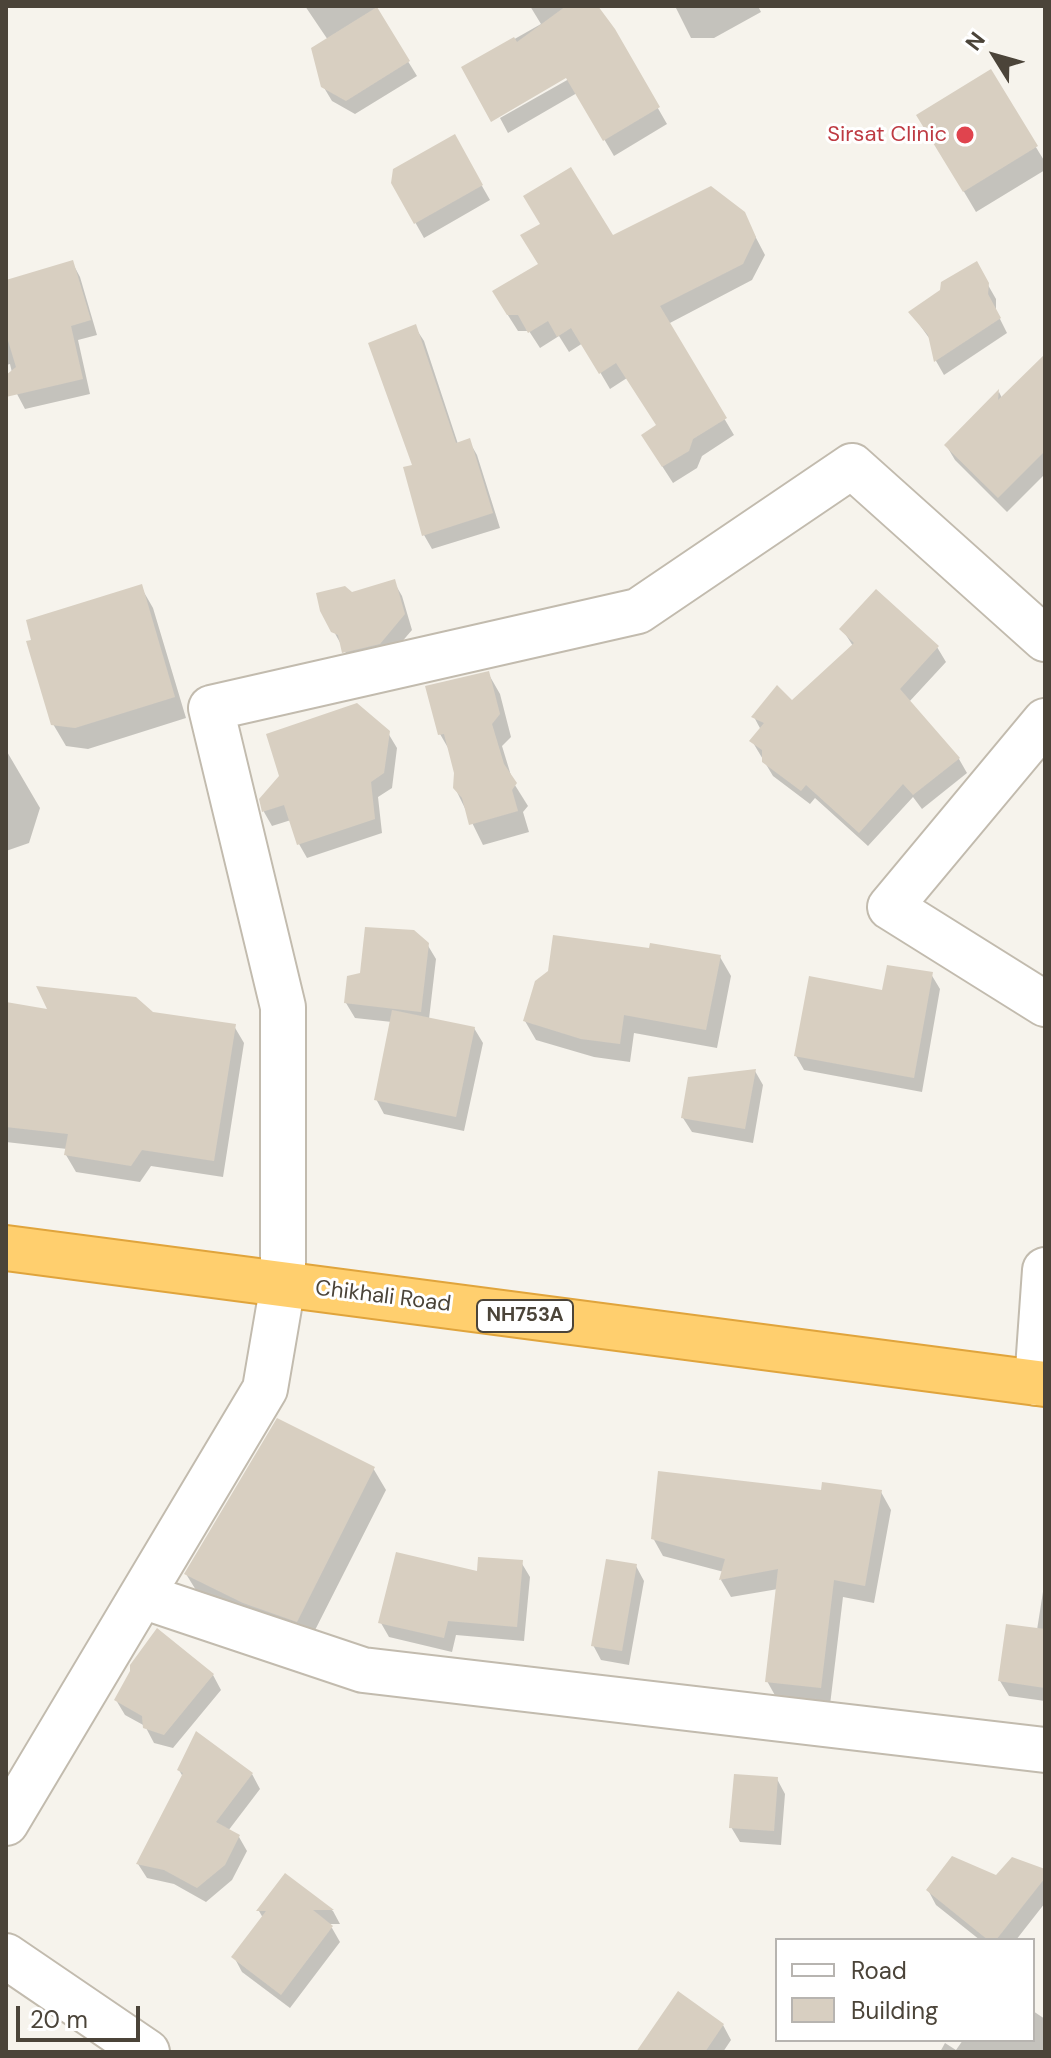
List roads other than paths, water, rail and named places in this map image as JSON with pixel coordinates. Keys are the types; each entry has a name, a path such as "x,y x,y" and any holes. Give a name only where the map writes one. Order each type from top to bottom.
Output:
{"highway":[{"name":"Chikhali Road","path":"6,1248 1041,1383"}],"street":[{"path":"6,1823 265,1389 283,1284 283,1007 211,708 638,611 852,466 1045,639"},
{"path":"1045,721 890,907 1045,1004"},
{"path":"1041,1383 1045,1270"},
{"path":"142,1596 363,1670 1045,1750"},
{"path":"6,1956 147,2052"}],"place":[{"name":"Sirsat Clinic","path":"965,135"}]}
